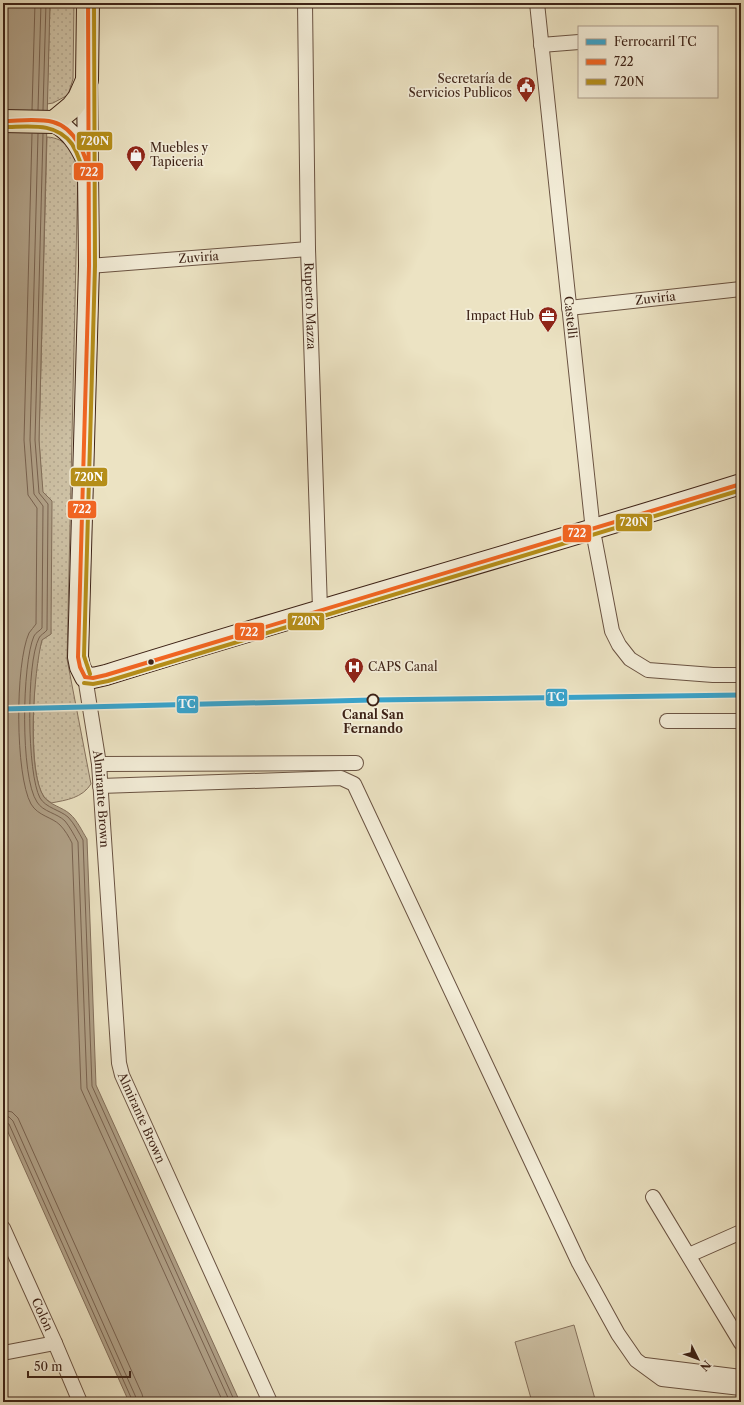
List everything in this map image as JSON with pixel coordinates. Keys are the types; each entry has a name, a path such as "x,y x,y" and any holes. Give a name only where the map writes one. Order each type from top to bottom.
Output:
{"main road":[{"name":"Almirante Brown","path":"87,80 88,3"},
{"path":"3,121 54,122 72,107 87,80"}],"street":[{"name":"Ruperto Mazza","path":"305,3 308,249 320,609"},
{"name":"Castelli","path":"536,3 593,531 612,631 619,646 630,659 648,670 713,675 741,675"},
{"path":"541,45 578,42"},
{"name":"Almirante Brown","path":"87,80 89,266 78,657 84,677 99,764 119,1063 126,1082 270,1402"},
{"name":"Almirante Brown","path":"54,122 75,139 89,165"},
{"name":"Zuviría","path":"89,266 308,249"},
{"name":"Zuviría","path":"569,308 741,289"},
{"path":"84,677 93,678 106,676 320,609 593,531 741,484"},
{"path":"667,722 741,721"},
{"path":"99,764 356,763"},
{"path":"100,786 341,778 354,784 579,1263 618,1334 636,1360 645,1365 662,1379 741,1388"},
{"path":"653,1196 741,1343"},
{"name":"Colón","path":"3,1228 80,1402"},
{"path":"689,1256 741,1232"},
{"path":"3,1353 55,1343"},
{"path":"645,1365 741,1377"}],"shaded area":[{"path":"50,3 74,3 73,79 68,95 53,103 47,104"},
{"path":"47,137 60,140 69,147 75,157 78,170 67,659 91,784 79,795 51,803 44,797 39,786 36,770 33,731 37,657 42,639 51,634 39,440"},
{"path":"574,1325 595,1399 583,1402 532,1402 515,1342"}],"water":[{"path":"3,3 50,3 39,440 43,492 52,501 51,634 42,640 34,696 33,744 38,784 44,797 49,802 73,816 87,839 96,1085 240,1402 129,1402 3,1121"}],"rail line":[{"name":"TC","path":"3,709 372,700 741,695"}],"transit line":[{"name":"722","path":"85,677 80,667 78,657 89,266 88,3"},
{"name":"720N","path":"90,674 84,656 95,266 94,3"},
{"name":"722","path":"3,121 41,120 61,125 74,136 83,151 89,176"},
{"name":"720N","path":"3,127 31,126 58,132 72,144 81,164 83,177"},
{"name":"722","path":"85,677 93,678 106,675 741,484"},
{"name":"720N","path":"84,683 93,684 108,681 741,490"}],"place":[{"name":"Secretaría de Servicios Publicos","path":"526,103"},
{"name":"Muebles y Tapiceria","path":"136,172"},
{"name":"Impact Hub","path":"548,333"},
{"name":"CAPS Canal","path":"354,684"},
{"name":"Canal San Fernando","path":"373,700"}]}
